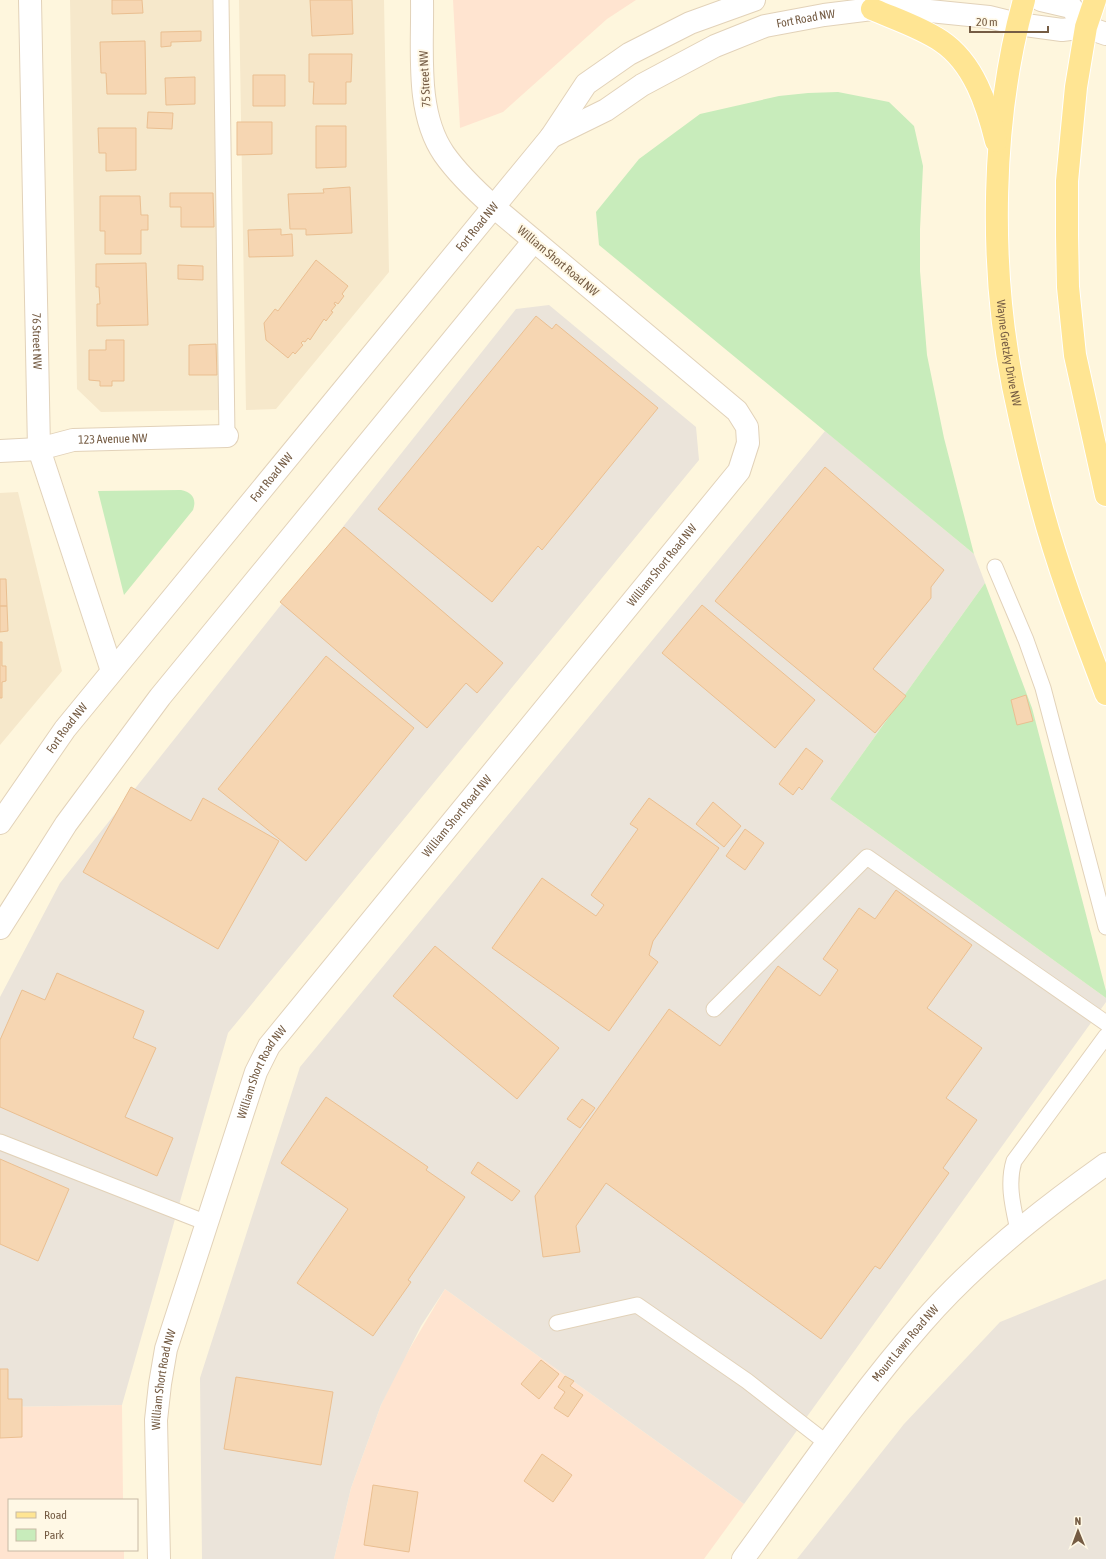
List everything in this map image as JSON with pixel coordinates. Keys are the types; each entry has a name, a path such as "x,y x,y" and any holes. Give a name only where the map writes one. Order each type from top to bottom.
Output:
{"main road":[{"name":"Wayne Gretzky Drive NW","path":"1024,0 1009,63 1000,153 998,236 1002,304 1013,386 1040,502 1069,593 1106,694"},
{"path":"1095,0 1096,31 1076,87 1067,181 1068,287 1075,354 1106,495"},
{"path":"872,9 942,42 958,57 980,91 989,114 1000,153"}],"street":[{"name":"76 Street NW","path":"30,0 39,449 112,670"},
{"name":"75 Street NW","path":"422,0 423,88 426,111 432,130 443,153 451,164 494,208"},
{"name":"Fort Road NW","path":"0,823 65,729 112,670 494,208 551,137 586,84 629,54 690,22 754,0"},
{"path":"1041,0 1071,7 1096,31"},
{"name":"Fort Road NW","path":"551,137 606,110 642,85 722,44 765,26 824,14 872,9 920,10 981,16 1018,24 1062,30 1096,31"},
{"name":"William Short Road NW","path":"159,1559 156,1420 166,1349 256,1072 269,1046 738,471 748,443 747,427 738,411 494,208"},
{"path":"0,928 66,824 160,697 533,242"},
{"name":"123 Avenue NW","path":"0,451 39,449 73,440 227,436"},
{"name":"Mount Lawn Road NW","path":"743,1559 881,1371 922,1322 967,1276 1018,1230 1060,1197 1106,1164"}],"lane":[{"path":"221,0 227,436"},
{"path":"995,567 1026,640 1043,688 1106,927"},
{"path":"714,1009 867,857 1106,1023"},
{"path":"1018,1230 1012,1200 1011,1172 1014,1161 1106,1036"},
{"path":"0,1142 207,1223"},
{"path":"557,1323 637,1305 747,1381 828,1444"}],"shaded area":[{"path":"70,0 215,0 222,410 101,412 77,389"},
{"path":"239,0 384,0 389,272 276,409 246,410"},
{"path":"453,0 636,0 607,19 503,112 460,128"},
{"path":"549,305 696,427 699,460 228,1033 122,1405 0,1407 0,997 60,883 516,309"},
{"path":"825,431 974,554 985,583 830,799 1106,998 1106,1002 744,1504 445,1289 421,1326 381,1405 351,1488 334,1559 202,1559 200,1378 300,1067"},
{"path":"18,492 62,671 0,745 0,493"},
{"path":"1106,1279 1106,1559 797,1559 904,1424 1000,1322"},
{"path":"445,1289 744,1504 704,1559 334,1559 351,1488 381,1405 400,1365"},
{"path":"122,1405 123,1499 8,1499 8,1551 124,1551 124,1559 0,1559 0,1407"}],"green space":[{"path":"838,92 889,102 914,126 923,166 920,271 927,355 944,438 974,554 599,245 596,212 639,159 700,114 779,96"},
{"path":"181,490 188,492 193,497 193,510 124,595 98,491"},
{"path":"985,583 1032,708 1106,991 1106,998 830,799"}],"building":[{"path":"112,0 142,0 143,13 112,14"},
{"path":"310,0 352,0 353,34 312,36"},
{"path":"201,31 201,41 171,42 171,46 161,47 161,32"},
{"path":"145,41 146,94 107,94 106,73 101,73 100,42"},
{"path":"309,54 352,54 351,82 346,82 346,104 313,104 314,82 309,82"},
{"path":"253,75 285,75 285,106 253,106"},
{"path":"195,77 195,104 166,105 165,78"},
{"path":"148,112 173,113 172,129 147,128"},
{"path":"237,122 272,122 272,154 237,155"},
{"path":"316,126 346,126 346,167 316,168"},
{"path":"98,128 136,128 136,170 106,171 106,153 99,153"},
{"path":"350,187 352,233 306,235 306,229 290,229 288,194 324,193 323,189"},
{"path":"170,193 213,193 214,227 181,227 181,207 170,207"},
{"path":"100,196 140,196 141,215 148,215 148,230 141,230 141,254 105,254 105,231 100,231"},
{"path":"281,229 281,235 292,234 293,256 249,257 248,230"},
{"path":"316,260 348,286 342,294 344,296 338,304 335,302 334,304 336,305 331,311 333,312 326,321 324,319 310,340 308,338 305,342 303,341 301,343 303,345 295,354 293,352 288,358 266,340 264,323 275,309 278,311"},
{"path":"146,263 148,325 97,326 97,304 100,304 99,287 96,287 96,264"},
{"path":"178,265 203,266 203,280 178,279"},
{"path":"536,316 552,329 556,324 658,408 542,550 538,546 492,602 378,509"},
{"path":"106,340 124,340 124,381 112,381 112,386 100,386 100,381 89,380 89,350 106,350"},
{"path":"216,344 217,375 189,375 189,345"},
{"path":"825,467 944,570 931,587 931,598 873,669 906,696 875,733 715,601"},
{"path":"344,527 503,663 477,693 466,683 427,728 280,602"},
{"path":"0,579 6,579 7,606 0,606"},
{"path":"702,605 815,700 775,748 662,653"},
{"path":"0,606 7,606 8,631 0,632"},
{"path":"0,642 2,642 2,666 6,666 6,681 2,682 2,698 0,698"},
{"path":"326,656 414,728 306,861 218,789"},
{"path":"1026,695 1033,721 1017,725 1011,700"},
{"path":"806,748 823,761 802,790 799,787 793,795 779,784"},
{"path":"131,787 191,821 203,798 279,841 218,949 83,872"},
{"path":"649,798 719,848 653,941 649,955 658,962 609,1031 492,948 542,878 596,916 604,905 591,895 638,829 630,824"},
{"path":"713,802 741,826 724,847 696,824"},
{"path":"745,829 764,843 745,870 726,856"},
{"path":"896,890 972,945 927,1008 982,1048 946,1098 977,1120 943,1168 949,1173 880,1269 875,1266 821,1339 606,1183 576,1226 580,1252 543,1257 535,1196 669,1009 720,1046 778,966 820,996 838,970 823,959 859,908 875,919"},
{"path":"435,946 559,1048 517,1099 393,996"},
{"path":"57,973 144,1011 133,1038 156,1048 125,1117 173,1138 157,1176 0,1107 0,1040 22,990 45,1000"},
{"path":"326,1097 428,1167 426,1170 465,1197 408,1280 411,1282 373,1336 297,1283 348,1209 281,1163"},
{"path":"582,1099 595,1108 580,1128 567,1119"},
{"path":"0,1159 69,1189 38,1261 0,1244"},
{"path":"478,1162 520,1191 512,1201 471,1173"},
{"path":"541,1360 559,1374 539,1399 521,1384"},
{"path":"0,1369 8,1369 8,1399 22,1399 22,1437 0,1438"},
{"path":"565,1376 574,1381 570,1386 583,1395 568,1417 554,1408 565,1392 558,1387"},
{"path":"236,1377 333,1392 321,1465 224,1449"},
{"path":"542,1454 572,1475 553,1502 524,1481"},
{"path":"373,1485 418,1492 409,1552 364,1545"}]}
